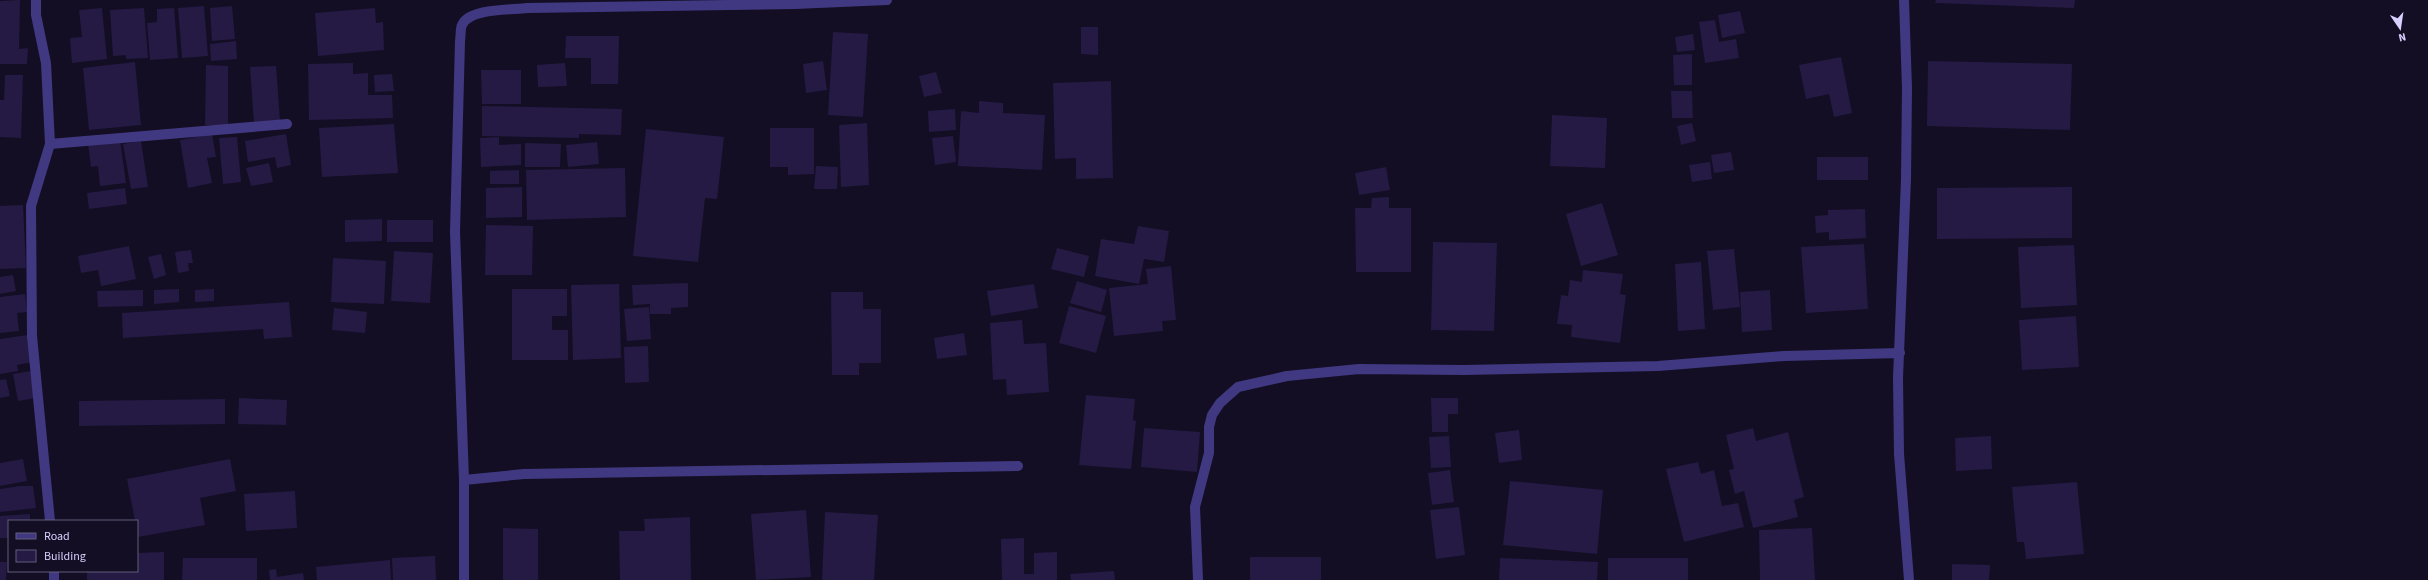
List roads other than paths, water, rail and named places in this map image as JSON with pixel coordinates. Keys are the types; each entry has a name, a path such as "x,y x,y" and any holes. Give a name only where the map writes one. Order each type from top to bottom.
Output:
{"street":[{"path":"36,0 36,15 46,63 50,144 31,206 32,336 50,520"},
{"path":"464,580 464,480 455,232 461,26 473,14 527,8 723,2 887,0"},
{"path":"1904,0 1907,88 1900,353 1898,378 1899,454 1909,580"},
{"path":"50,144 287,124"},
{"path":"1198,580 1195,507 1209,453 1209,427 1212,416 1220,402 1238,388 1287,376 1359,369 1464,370 1658,366 1784,356 1900,353"},
{"path":"464,480 524,474 1018,466"}]}
